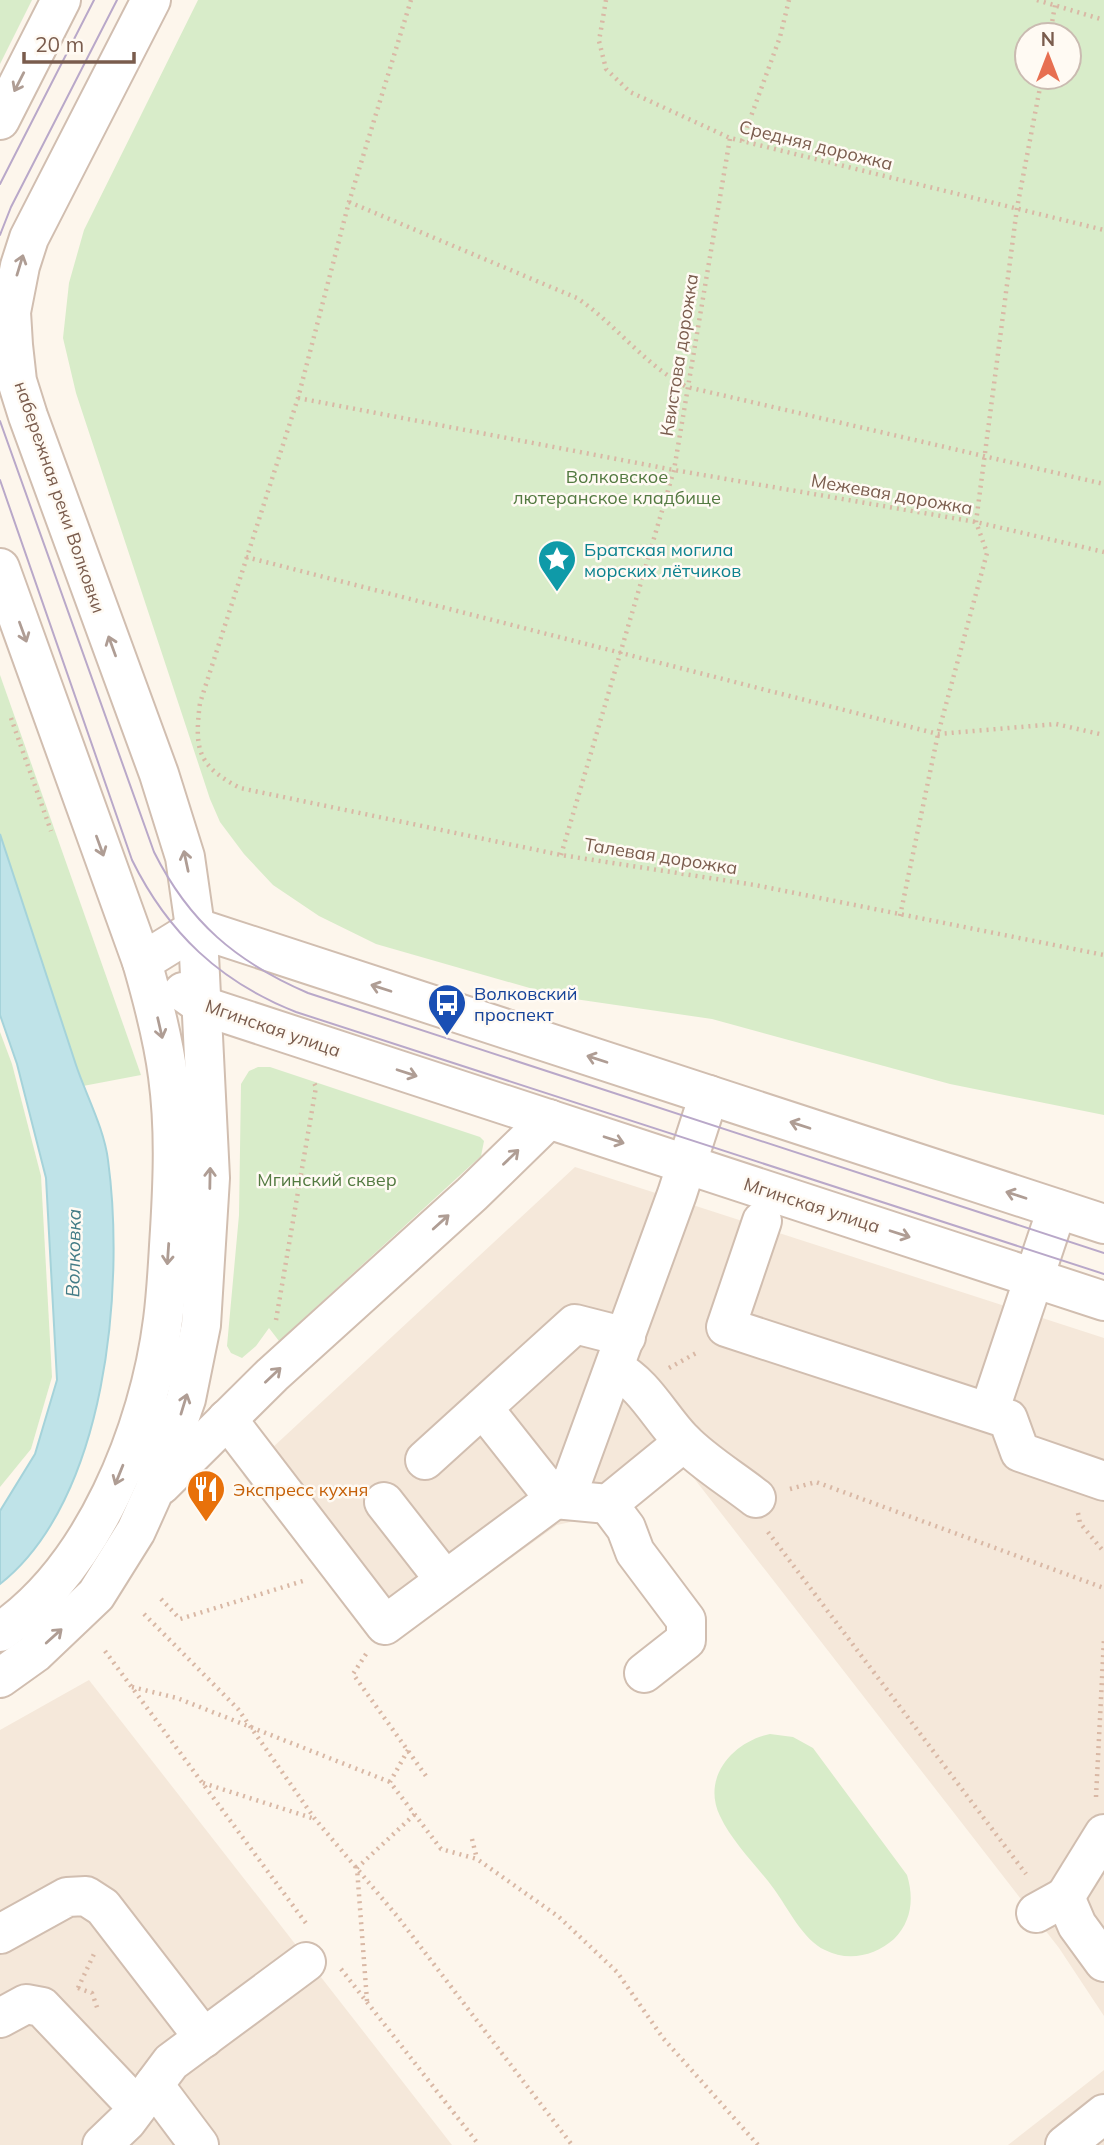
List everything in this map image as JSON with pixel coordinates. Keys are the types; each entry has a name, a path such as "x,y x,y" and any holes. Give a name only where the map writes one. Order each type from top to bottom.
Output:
{"street":[{"path":"0,120 61,0"},
{"name":"набережная реки Волковки","path":"151,0 29,238 13,290 11,312 18,381 173,817 186,857 197,928"},
{"path":"0,568 142,962 164,1045 172,1114 173,1175 163,1320 152,1380 104,1510 80,1553 40,1598 0,1632"},
{"path":"0,1678 35,1653 96,1595 131,1540 154,1492 186,1399 201,1325 210,1178 197,928"},
{"path":"142,962 197,928 1104,1224"},
{"name":"Мгинская улица","path":"142,962 203,1006 1104,1301"},
{"path":"227,1419 385,1625 555,1499 573,1479 626,1363 709,1095"},
{"path":"154,1492 227,1419 549,1119"},
{"path":"989,1412 1056,1209"},
{"path":"762,1221 726,1327 1008,1419 1020,1452 1104,1481"},
{"path":"425,1460 575,1324 626,1363 684,1442 756,1497"},
{"path":"483,1408 555,1499 608,1504 684,1442"},
{"path":"384,1502 445,1580"},
{"path":"608,1504 626,1528 635,1552 685,1620 686,1640 644,1673"},
{"path":"1099,1840 1051,1905 1077,1925 1104,1962"},
{"path":"0,1934 67,1897 86,1895 103,1907 204,2038"},
{"path":"102,2145 171,2062 316,1950"},
{"path":"0,2018 26,2004 42,2007 199,2145"},
{"path":"1065,2145 1104,2114"}],"path":[{"path":"411,0 349,202 298,398 246,557 938,734 1056,724 1104,735"},
{"name":"Средняя дорожка","path":"606,0 599,41 606,69 630,92 730,138 1104,230"},
{"path":"742,141 780,37 789,0"},
{"path":"1037,0 1104,20"},
{"path":"1052,21 1055,5"},
{"path":"900,916 938,734 987,553 976,522 1017,208 1039,91"},
{"name":"Квистова дорожка","path":"561,855 674,470 730,138"},
{"path":"349,202 577,298 604,316 663,374 687,387 1104,484"},
{"name":"Межевая дорожка","path":"298,398 674,470 976,522 1104,552"},
{"name":"Талевая дорожка","path":"246,557 200,704 198,730 203,761 217,775 240,788 561,855 755,885 1104,955"},
{"path":"275,1324 316,1087 310,1073"},
{"path":"626,1363 717,1342 726,1327"},
{"path":"817,1482 1104,1588"},
{"path":"756,1497 769,1535 787,1560 1051,1905"},
{"path":"161,1600 180,1619 343,1569"},
{"path":"144,1614 251,1726 316,1819 397,1916 572,2145"},
{"path":"385,1625 353,1674 426,1776"},
{"path":"1099,1840 1104,1639"},
{"path":"106,1651 202,1783 316,1950 367,2002 478,2145"},
{"path":"132,1687 177,1698 390,1782 441,1849 477,1859 559,1917 618,1972 663,2038 758,2145"},
{"path":"390,1782 408,1750"},
{"path":"202,1783 316,1819"},
{"path":"356,1868 415,1814"},
{"path":"472,1839 477,1859"},
{"path":"356,1868 367,2002"}],"shaded area":[{"path":"575,1167 1104,1338 1104,2016 1059,1948 686,1468 629,1509 557,1525 422,1622 360,1625 243,1475"},
{"path":"89,1680 452,2145 0,2145 0,1730"},
{"path":"1104,2070 1104,2145 1008,2145"}],"green space":[{"path":"0,0 32,0 0,64"},
{"name":"Волковское лютеранское кладбище","path":"198,0 1104,0 1104,1115 950,1084 712,1019 561,997 376,944 319,916 273,885 244,854 220,822 210,799 76,393 63,338 69,283 84,230"},
{"path":"0,675 141,1075 83,1086 0,834"},
{"path":"0,1032 12,1064 41,1176 52,1377 31,1449 0,1487"},
{"name":"Мгинский сквер","path":"258,1067 270,1067 480,1137 484,1141 481,1156 279,1341 269,1328 256,1346 242,1358 231,1353 227,1346 239,1215 241,1084 249,1071"},
{"path":"770,1734 793,1737 813,1748 907,1875 911,1901 905,1925 894,1939 878,1950 843,1956 817,1945 796,1923 720,1816 715,1802 715,1788 724,1763 744,1744"}],"water":[{"name":"Волковка","path":"0,834 106,1148 113,1211 113,1268 110,1327 100,1388 86,1446 64,1500 36,1547 0,1584 0,1511 35,1454 57,1380 46,1178 17,1064 0,1015"}],"tram line":[{"path":"0,184 94,0"},
{"path":"0,235 11,207 117,0"},
{"path":"0,421 154,852 168,877 199,919 237,953 258,968 308,993 1104,1253"},
{"path":"0,480 132,860 162,910 199,952 220,970 243,986 296,1012 1104,1274"}],"place":[{"name":"Братская могила морских лётчиков","path":"557,593"},
{"name":"Волковский проспект","path":"447,1037"},
{"name":"Экспресс кухня","path":"206,1523"}]}
